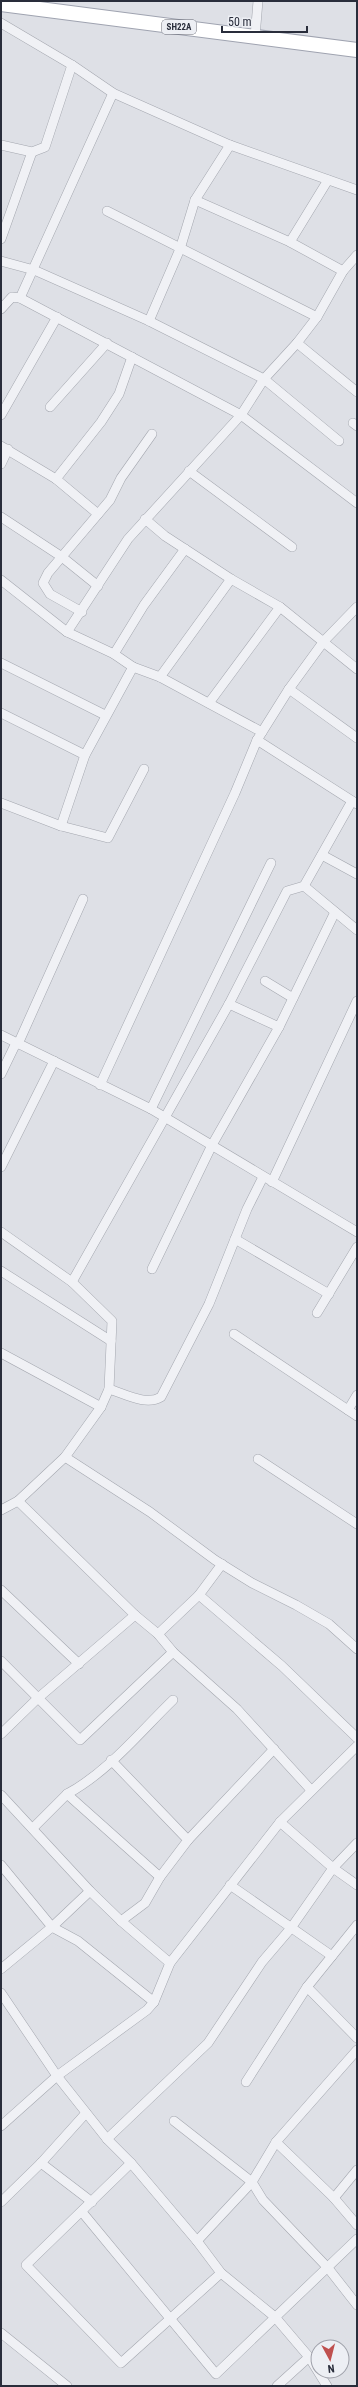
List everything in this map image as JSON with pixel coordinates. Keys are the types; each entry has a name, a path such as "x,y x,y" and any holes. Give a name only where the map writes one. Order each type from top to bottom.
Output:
{"main road":[{"name":"SH22A","path":"1,4 357,50"}],"street":[{"path":"256,37 258,1"},
{"path":"2,26 72,65 112,93 230,145 357,190"},
{"path":"1,145 32,152 44,147 72,65"},
{"path":"20,298 34,270 112,93"},
{"path":"149,321 180,249 195,200 230,145"},
{"path":"1,239 32,152"},
{"path":"290,242 328,180"},
{"path":"195,200 290,242 343,271"},
{"path":"107,211 317,317"},
{"path":"67,632 82,612 128,539 241,415 264,379 297,343 317,317 343,271 357,255"},
{"path":"1,261 34,270 149,321 264,379 339,441"},
{"path":"1,310 12,297 20,298 241,415 357,503"},
{"path":"1,415 57,317"},
{"path":"50,407 107,343"},
{"path":"297,343 357,392"},
{"path":"56,479 101,422 119,394 132,357"},
{"path":"82,612 50,594 44,588 43,583 48,573 110,500 122,478 152,434"},
{"path":"1,464 4,448 56,479 98,514"},
{"path":"189,471 292,547"},
{"path":"1,517 62,557 98,586"},
{"path":"145,519 165,536 231,579 280,607 357,669"},
{"path":"114,654 144,605 185,549"},
{"path":"160,677 231,579"},
{"path":"1,580 67,632 114,654 133,667 160,677 210,703 260,736 354,803 304,886 287,891 229,1004 72,1282"},
{"path":"210,703 280,607"},
{"path":"100,1085 260,736 288,689 324,641 357,607"},
{"path":"1,663 105,715"},
{"path":"61,826 85,755 105,715 133,667"},
{"path":"288,689 357,738"},
{"path":"1,713 85,755"},
{"path":"1,803 61,826 108,838 144,769"},
{"path":"322,856 357,874"},
{"path":"151,1110 270,863"},
{"path":"304,886 357,930"},
{"path":"1,1074 17,1043 83,899"},
{"path":"152,1269 212,1145 279,1027 334,912"},
{"path":"264,981 293,998"},
{"path":"272,1182 357,1001"},
{"path":"229,1004 279,1027"},
{"path":"1,1035 151,1110 357,1232"},
{"path":"1,1167 54,1061"},
{"path":"109,1389 145,1400 154,1401 161,1396 209,1304 235,1239 263,1177"},
{"path":"1,1232 72,1282 112,1321 109,1389 100,1407 65,1457 18,1501 1,1510"},
{"path":"235,1239 329,1294"},
{"path":"317,1313 357,1247"},
{"path":"1,1270 111,1341"},
{"path":"234,1334 357,1416"},
{"path":"1,1353 100,1407"},
{"path":"348,1410 357,1395"},
{"path":"65,1457 150,1512 222,1564 329,1624 357,1649"},
{"path":"258,1459 357,1524"},
{"path":"18,1501 135,1615 158,1634 173,1652 237,1709 311,1790"},
{"path":"158,1634 199,1595 222,1564"},
{"path":"1,1590 79,1664"},
{"path":"199,1595 282,1666 357,1738"},
{"path":"2,1730 135,1615"},
{"path":"1,1661 37,1699 80,1740 173,1652"},
{"path":"33,1828 67,1794 82,1785 111,1760 173,1700"},
{"path":"1,2126 57,2076 147,2010 154,2002 170,1963 280,1822 357,1746"},
{"path":"121,1921 145,1902 160,1877 188,1840 274,1749"},
{"path":"111,1760 188,1840"},
{"path":"67,1794 160,1877"},
{"path":"1,1795 90,1891 121,1921 170,1963"},
{"path":"280,1822 333,1868 357,1885"},
{"path":"107,2139 208,2043 262,1962 291,1928 333,1868 357,1843"},
{"path":"1,1865 52,1927 78,1940 154,2002"},
{"path":"230,1885 332,1956"},
{"path":"1,1969 52,1927 90,1891"},
{"path":"246,2082 307,1987 357,1925"},
{"path":"307,1987 357,2038"},
{"path":"1,1993 57,2076 107,2139 131,2163 197,2241 221,2274 275,2317 309,2357 326,2386"},
{"path":"197,2241 252,2182 276,2142 357,2050"},
{"path":"1,2202 41,2163 86,2112"},
{"path":"174,2121 252,2182 263,2200 328,2268 357,2305"},
{"path":"276,2142 334,2198 357,2225"},
{"path":"41,2163 92,2202"},
{"path":"131,2163 26,2265 120,2363 171,2320 221,2274"},
{"path":"334,2198 357,2170"},
{"path":"82,2212 216,2374 357,2239"},
{"path":"1,2333 67,2386"},
{"path":"277,2386 309,2357"}]}
